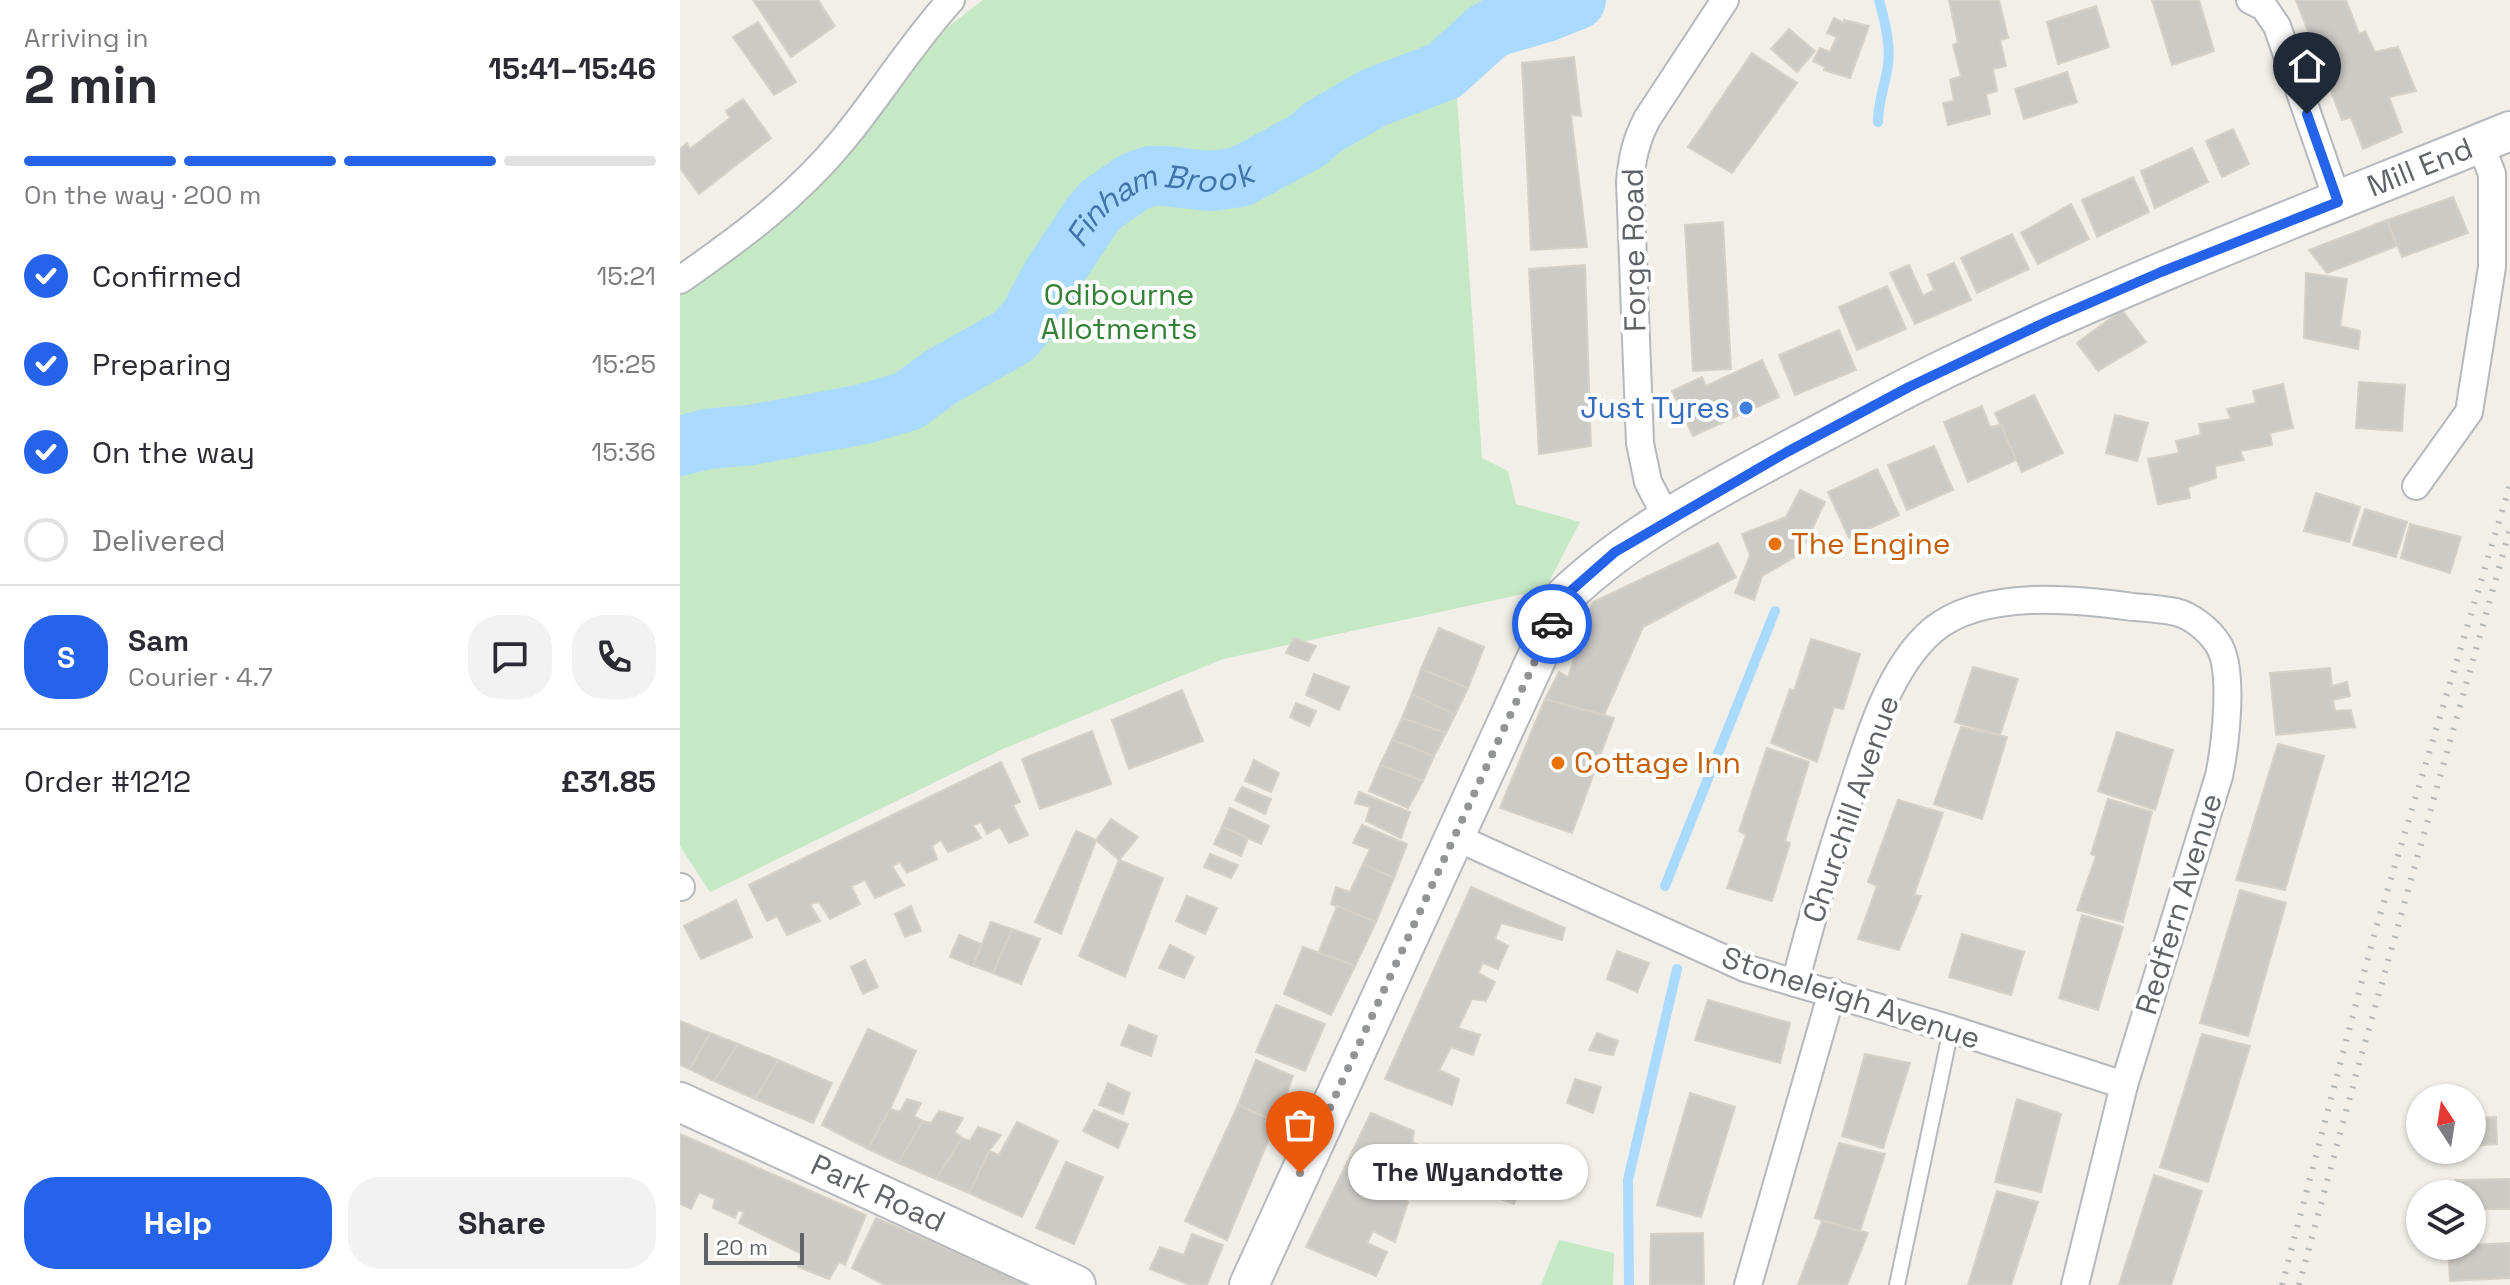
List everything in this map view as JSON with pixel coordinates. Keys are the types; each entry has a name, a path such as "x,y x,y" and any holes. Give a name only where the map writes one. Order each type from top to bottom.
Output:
{"street":[{"path":"680,280 745,235 787,200 841,143 951,0"},
{"name":"Forge Road","path":"1668,520 1648,482 1640,443 1630,182 1632,159 1637,138 1647,119 1725,0"},
{"path":"2250,0 2264,7 2277,26 2338,202"},
{"path":"2416,486 2469,412 2492,267 2495,137"},
{"name":"Mill End","path":"1453,836 1565,596 1615,552 1787,452 1953,365 2161,272 2495,137"},
{"name":"Churchill Avenue","path":"1795,983 1824,876 1864,755 1884,704 1911,655 1932,631 1954,616 1979,607 2021,601 2103,603"},
{"name":"Redfern Avenue","path":"2075,1285 2124,1085 2219,776 2224,749 2226,666 2220,646 2204,627 2178,612 2103,603"},
{"path":"1249,1285 1453,836"},
{"name":"Stoneleigh Avenue","path":"1453,836 1745,968 1832,992 2124,1085"},
{"path":"1748,1285 1832,992"},
{"name":"Park Road","path":"680,1102 1076,1285"}],"lane":[{"path":"1897,1285 1951,1029"}],"green space":[{"name":"Odibourne Allotments","path":"983,0 1548,0 1487,16 1457,33 1455,69 1482,458 1508,471 1516,504 1580,522 1537,605 1523,594 1223,659 1005,748 710,892 680,846 680,295 770,232 806,201 948,27"},
{"path":"1559,1240 1614,1253 1613,1285 1541,1285"}],"building":[{"path":"753,0 818,0 835,26 791,57"},
{"path":"1949,0 1999,0 2008,38 2000,40 2006,66 1993,69 1997,91 1986,94 1990,114 1948,125 1943,103 1954,101 1950,80 1961,76 1953,45 1958,43"},
{"path":"2152,0 2199,0 2214,51 2172,65"},
{"path":"2296,0 2346,0 2359,34 2365,31 2375,52 2398,47 2416,91 2389,97 2402,132 2363,149 2351,117 2342,120"},
{"path":"2096,6 2109,47 2058,64 2047,22"},
{"path":"1834,18 1844,23 1844,20 1869,26 1850,78 1824,70 1825,67 1813,61 1820,48 1830,52 1837,37 1827,33"},
{"path":"758,22 796,82 774,95 733,37"},
{"path":"1789,29 1815,51 1797,72 1771,49"},
{"path":"1752,53 1797,83 1732,173 1688,147"},
{"path":"1574,57 1581,116 1571,115 1587,247 1531,250 1522,63"},
{"path":"2067,72 2077,102 2024,119 2015,89"},
{"path":"743,99 771,138 699,194 680,168 680,149 687,143 690,149 730,118 726,111"},
{"path":"2233,129 2249,164 2222,177 2206,141"},
{"path":"2192,148 2208,182 2155,208 2141,171"},
{"path":"2133,177 2149,212 2097,237 2082,200"},
{"path":"2453,197 2468,233 2402,257 2387,220"},
{"path":"2071,204 2089,239 2038,264 2021,233"},
{"path":"2387,220 2397,246 2327,273 2309,250"},
{"path":"1723,222 1731,369 1693,371 1685,225"},
{"path":"2012,234 2029,269 1977,293 1961,258"},
{"path":"1954,263 1971,300 1915,324 1890,273 1909,265 1923,296 1934,290 1928,275"},
{"path":"1585,265 1591,446 1539,454 1529,269"},
{"path":"2306,273 2347,279 2340,326 2360,331 2358,349 2304,338"},
{"path":"1887,286 1906,329 1857,350 1839,307"},
{"path":"2122,310 2146,342 2098,371 2077,343"},
{"path":"1839,330 1856,370 1795,395 1779,355"},
{"path":"1762,360 1779,397 1693,436 1672,391 1702,377 1706,386"},
{"path":"2359,382 2405,385 2402,431 2356,428"},
{"path":"2283,384 2293,428 2270,433 2272,445 2240,451 2244,460 2215,466 2216,478 2188,487 2190,498 2158,504 2148,459 2179,453 2176,441 2201,435 2199,424 2231,419 2227,409 2256,403 2253,391"},
{"path":"2034,395 2063,453 2022,472 1995,413"},
{"path":"1982,406 1990,427 2001,425 2016,460 1968,482 1944,422"},
{"path":"2115,415 2148,423 2137,461 2106,453"},
{"path":"1934,446 1953,490 1907,510 1888,465"},
{"path":"1877,469 1899,515 1849,538 1828,492"},
{"name":"The Engine","path":"1800,490 1825,502 1800,554 1762,576 1754,600 1735,593 1750,555 1742,534 1786,517"},
{"path":"2316,493 2360,507 2349,542 2304,531"},
{"path":"2365,509 2407,522 2396,557 2353,545"},
{"path":"2410,524 2461,537 2450,573 2401,558"},
{"path":"1718,543 1736,577 1643,627 1604,715 1545,699 1559,672 1568,677 1593,602"},
{"path":"1439,628 1484,647 1468,688 1421,669"},
{"path":"1294,638 1316,646 1308,661 1286,653"},
{"path":"1811,639 1860,654 1843,709 1834,707 1817,762 1771,743 1790,689 1794,691"},
{"path":"1973,667 2018,679 2000,735 1955,722"},
{"path":"2330,668 2332,686 2347,682 2350,696 2333,700 2335,711 2351,710 2355,727 2276,735 2270,673"},
{"path":"1421,669 1468,688 1455,715 1412,694"},
{"path":"1314,674 1349,687 1339,710 1306,695"},
{"path":"1182,690 1203,741 1129,769 1112,720"},
{"path":"1412,694 1455,715 1446,733 1402,718"},
{"name":"Cottage Inn","path":"1545,699 1614,718 1572,833 1500,808"},
{"path":"1296,703 1316,711 1309,726 1290,717"},
{"path":"1402,718 1446,733 1434,756 1392,740"},
{"path":"1961,727 2007,737 1982,819 1934,804"},
{"path":"1092,731 1111,784 1040,809 1022,759"},
{"path":"2117,732 2173,750 2155,810 2098,791"},
{"path":"1392,740 1434,756 1423,781 1380,765"},
{"path":"2278,744 2324,756 2285,890 2236,880"},
{"path":"1767,748 1809,762 1785,841 1790,843 1772,901 1727,888 1746,835 1739,831"},
{"path":"1254,760 1279,773 1271,792 1245,781"},
{"path":"1001,762 1020,802 1013,805 1028,835 1009,843 1000,827 987,834 981,822 973,825 981,838 948,852 941,840 932,846 937,859 907,873 900,862 892,866 904,885 875,898 865,880 851,886 860,904 830,919 819,902 810,904 820,921 787,935 777,916 767,921 749,885"},
{"path":"1380,765 1423,781 1408,808 1369,791"},
{"path":"1242,787 1271,799 1265,814 1235,800"},
{"path":"1359,792 1410,812 1401,838 1366,821 1370,807 1355,803"},
{"path":"2108,799 2152,812 2123,922 2077,910 2096,856 2091,854"},
{"path":"1898,800 1943,813 1914,895 1921,896 1899,950 1858,939 1877,886 1868,882"},
{"path":"1230,808 1269,826 1261,844 1222,827"},
{"path":"1111,819 1138,837 1119,860 1096,840"},
{"path":"1362,825 1407,844 1394,878 1363,864 1370,849 1353,843"},
{"path":"1222,827 1248,838 1241,856 1214,844"},
{"path":"1076,831 1096,840 1061,934 1035,922"},
{"path":"1210,854 1238,865 1231,878 1204,867"},
{"path":"1119,860 1163,878 1125,977 1079,956"},
{"path":"1363,864 1394,878 1376,922 1331,904 1336,887 1350,892"},
{"path":"1471,887 1565,928 1562,940 1501,923 1495,939 1508,946 1498,969 1483,963 1478,973 1495,982 1486,1001 1472,999 1458,1028 1480,1035 1473,1055 1451,1047 1439,1070 1459,1079 1452,1105 1385,1079"},
{"path":"2240,890 2286,903 2248,1036 2200,1023"},
{"path":"1187,896 1217,908 1205,934 1176,921"},
{"path":"736,900 752,937 701,959 684,926"},
{"path":"911,906 921,931 905,937 895,914"},
{"path":"1337,906 1376,922 1355,966 1318,954"},
{"path":"2082,915 2123,927 2098,1010 2059,998"},
{"path":"991,922 1012,929 993,973 973,966"},
{"path":"1012,929 1040,939 1021,984 993,973"},
{"path":"1962,934 2024,952 2011,995 1949,977"},
{"path":"959,935 981,944 973,966 950,957"},
{"path":"1170,945 1194,957 1184,978 1159,968"},
{"path":"1303,947 1355,966 1331,1015 1284,994"},
{"path":"1617,951 1649,963 1637,992 1607,979"},
{"path":"865,960 878,987 863,994 851,967"},
{"path":"1708,1000 1790,1023 1780,1063 1695,1040"},
{"path":"1276,1005 1325,1024 1305,1071 1256,1052"},
{"path":"680,1021 710,1033 690,1069 680,1065"},
{"path":"1129,1025 1157,1036 1151,1056 1121,1045"},
{"path":"868,1029 916,1051 868,1149 822,1125"},
{"path":"710,1033 738,1044 714,1081 690,1069"},
{"path":"1597,1033 1618,1041 1613,1055 1589,1050"},
{"path":"2202,1034 2250,1046 2208,1182 2160,1167"},
{"path":"738,1044 778,1060 755,1099 714,1081"},
{"path":"1865,1054 1910,1063 1883,1148 1842,1136"},
{"path":"778,1060 832,1083 813,1123 755,1099"},
{"path":"1256,1060 1293,1076 1276,1122 1238,1105"},
{"path":"1575,1079 1601,1087 1593,1113 1567,1103"},
{"path":"1108,1083 1130,1093 1123,1114 1099,1105"},
{"path":"1690,1093 1735,1107 1701,1217 1657,1205"},
{"path":"907,1099 921,1103 914,1116 923,1121 898,1163 868,1149 890,1109 900,1112"},
{"path":"2017,1099 2061,1114 2041,1192 1995,1182"},
{"path":"1238,1105 1276,1122 1227,1240 1185,1221"},
{"path":"1094,1110 1128,1124 1118,1148 1083,1131"},
{"path":"939,1111 963,1118 955,1132 962,1138 936,1179 898,1163 923,1121 931,1123"},
{"path":"1371,1113 1414,1131 1412,1142 1432,1152 1415,1190 1395,1179 1390,1192 1408,1202 1395,1242 1373,1231 1367,1243 1387,1252 1376,1276 1306,1247"},
{"path":"2486,1117 2496,1117 2497,1144 2486,1145"},
{"path":"1017,1122 1058,1141 1022,1217 969,1193 989,1151 999,1155"},
{"path":"978,1127 1001,1135 989,1151 969,1193 936,1179 962,1138 970,1141"},
{"path":"680,1134 866,1215 845,1265 839,1262 829,1279 798,1267 802,1254 739,1223 744,1212 738,1210 735,1218 713,1208 715,1199 699,1192 691,1209 680,1204"},
{"path":"1839,1143 1885,1154 1860,1231 1815,1218"},
{"path":"1066,1162 1103,1177 1074,1244 1036,1228"},
{"path":"1493,1171 1523,1182 1514,1204 1486,1194"},
{"path":"2154,1175 2202,1191 2171,1285 2119,1285"},
{"path":"2510,1179 2510,1209 2486,1209 2486,1180 2455,1180"},
{"path":"1997,1191 2038,1202 2011,1285 1968,1285"},
{"path":"876,1218 1032,1285 885,1285 852,1268"},
{"path":"1822,1221 1868,1233 1847,1285 1798,1285"},
{"path":"1703,1233 1704,1285 1650,1285 1651,1234"},
{"path":"1192,1234 1223,1245 1207,1285 1190,1285 1150,1269 1160,1247 1184,1255"},
{"path":"2510,1243 2510,1278 2450,1281 2449,1260 2486,1260 2486,1244"}],"waterway":[{"name":"Finham Brook","path":"680,446 864,414 908,401 941,377 1014,336 1030,317 1053,274 1092,215 1102,204 1134,182 1150,176 1210,181 1240,177 1307,141 1323,127 1373,98 1444,71 1487,32 1498,26 1576,0"},
{"path":"1878,122 1889,53 1879,0"},
{"path":"1665,886 1775,611"},
{"path":"1629,1285 1628,1180 1677,969"}],"railway":[{"path":"2282,1285 2374,935 2510,485"},
{"path":"2299,1285 2510,529"}],"way so far":[{"path":"1300,1173 1552,624"}],"place":[{"name":"Just Tyres","path":"1746,408"},
{"name":"The Engine","path":"1775,544"},
{"name":"Cottage Inn","path":"1558,763"},
{"name":"The Wyandotte","path":"1300,1173"}],"route":[{"path":"1552,624 1565,596 1615,552 1787,452 1909,387 2048,321 2248,236 2338,202 2307,114"}]}
